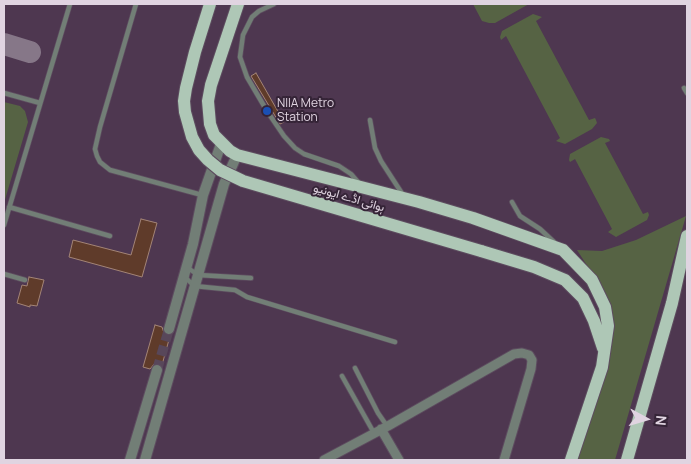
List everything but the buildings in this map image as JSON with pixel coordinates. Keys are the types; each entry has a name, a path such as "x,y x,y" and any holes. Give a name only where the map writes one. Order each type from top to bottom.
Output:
{"main road":[{"name":"ہوائی اڈے ایونیو","path":"210,4 192,61 184,101 192,137 199,150 208,160 220,170 243,181 534,267 565,280 583,298 594,322 603,351"},
{"path":"236,155 221,144 214,135 210,124 208,101 211,85 238,4"},
{"name":"ہوائی اڈے ایونیو","path":"236,155 405,198 473,218 563,250 592,280 605,307 608,326 602,367 571,460"},
{"path":"626,460 672,303 687,236"},
{"path":"672,303 687,277"}],"street":[{"path":"184,323 170,324 185,272 203,195 221,144"},
{"path":"145,460 224,184 236,155"},
{"path":"324,460 381,430 514,354 522,353 528,355 532,360 531,370 504,460"},
{"path":"130,460 157,370"},
{"path":"381,430 399,460"}],"lane":[{"path":"4,226 70,4"},
{"path":"136,4 100,127 95,149 97,156 100,162 110,170 203,195"},
{"path":"274,4 259,10 247,25 240,48 242,65 267,111 294,148 304,154 339,166 351,174 361,186"},
{"path":"4,92 40,103"},
{"path":"370,120 375,148 381,161 405,198"},
{"path":"512,202 520,216 540,229 563,250"},
{"path":"9,207 110,236"},
{"path":"185,272 198,275 251,278"},
{"path":"185,272 194,286 236,290 246,297 395,342"},
{"path":"4,274 25,280"},
{"path":"355,368 378,413 381,430"},
{"path":"342,376 381,430"}],"shaded area":[{"path":"4,4 687,4 687,460 4,460"}],"green space":[{"path":"473,4 529,4 495,23 489,23 482,21"},
{"path":"533,14 542,17 536,21 589,120 595,118 597,123 592,129 565,144 556,141 560,138 506,36 501,40 500,37 502,31"},
{"path":"4,102 20,106 25,111 28,122 4,203"},
{"path":"601,137 609,139 610,141 605,143 643,214 648,212 649,215 647,220 616,237 608,232 612,229 575,159 570,162 569,160 570,154"},
{"path":"686,216 615,460 576,460 611,329 588,267 577,250 602,251 636,240"}],"taxiway":[{"path":"4,44 30,52"}],"tunnel":[{"path":"157,370 169,329"}],"place":[{"name":"NIIA Metro Station","path":"267,111"}]}
